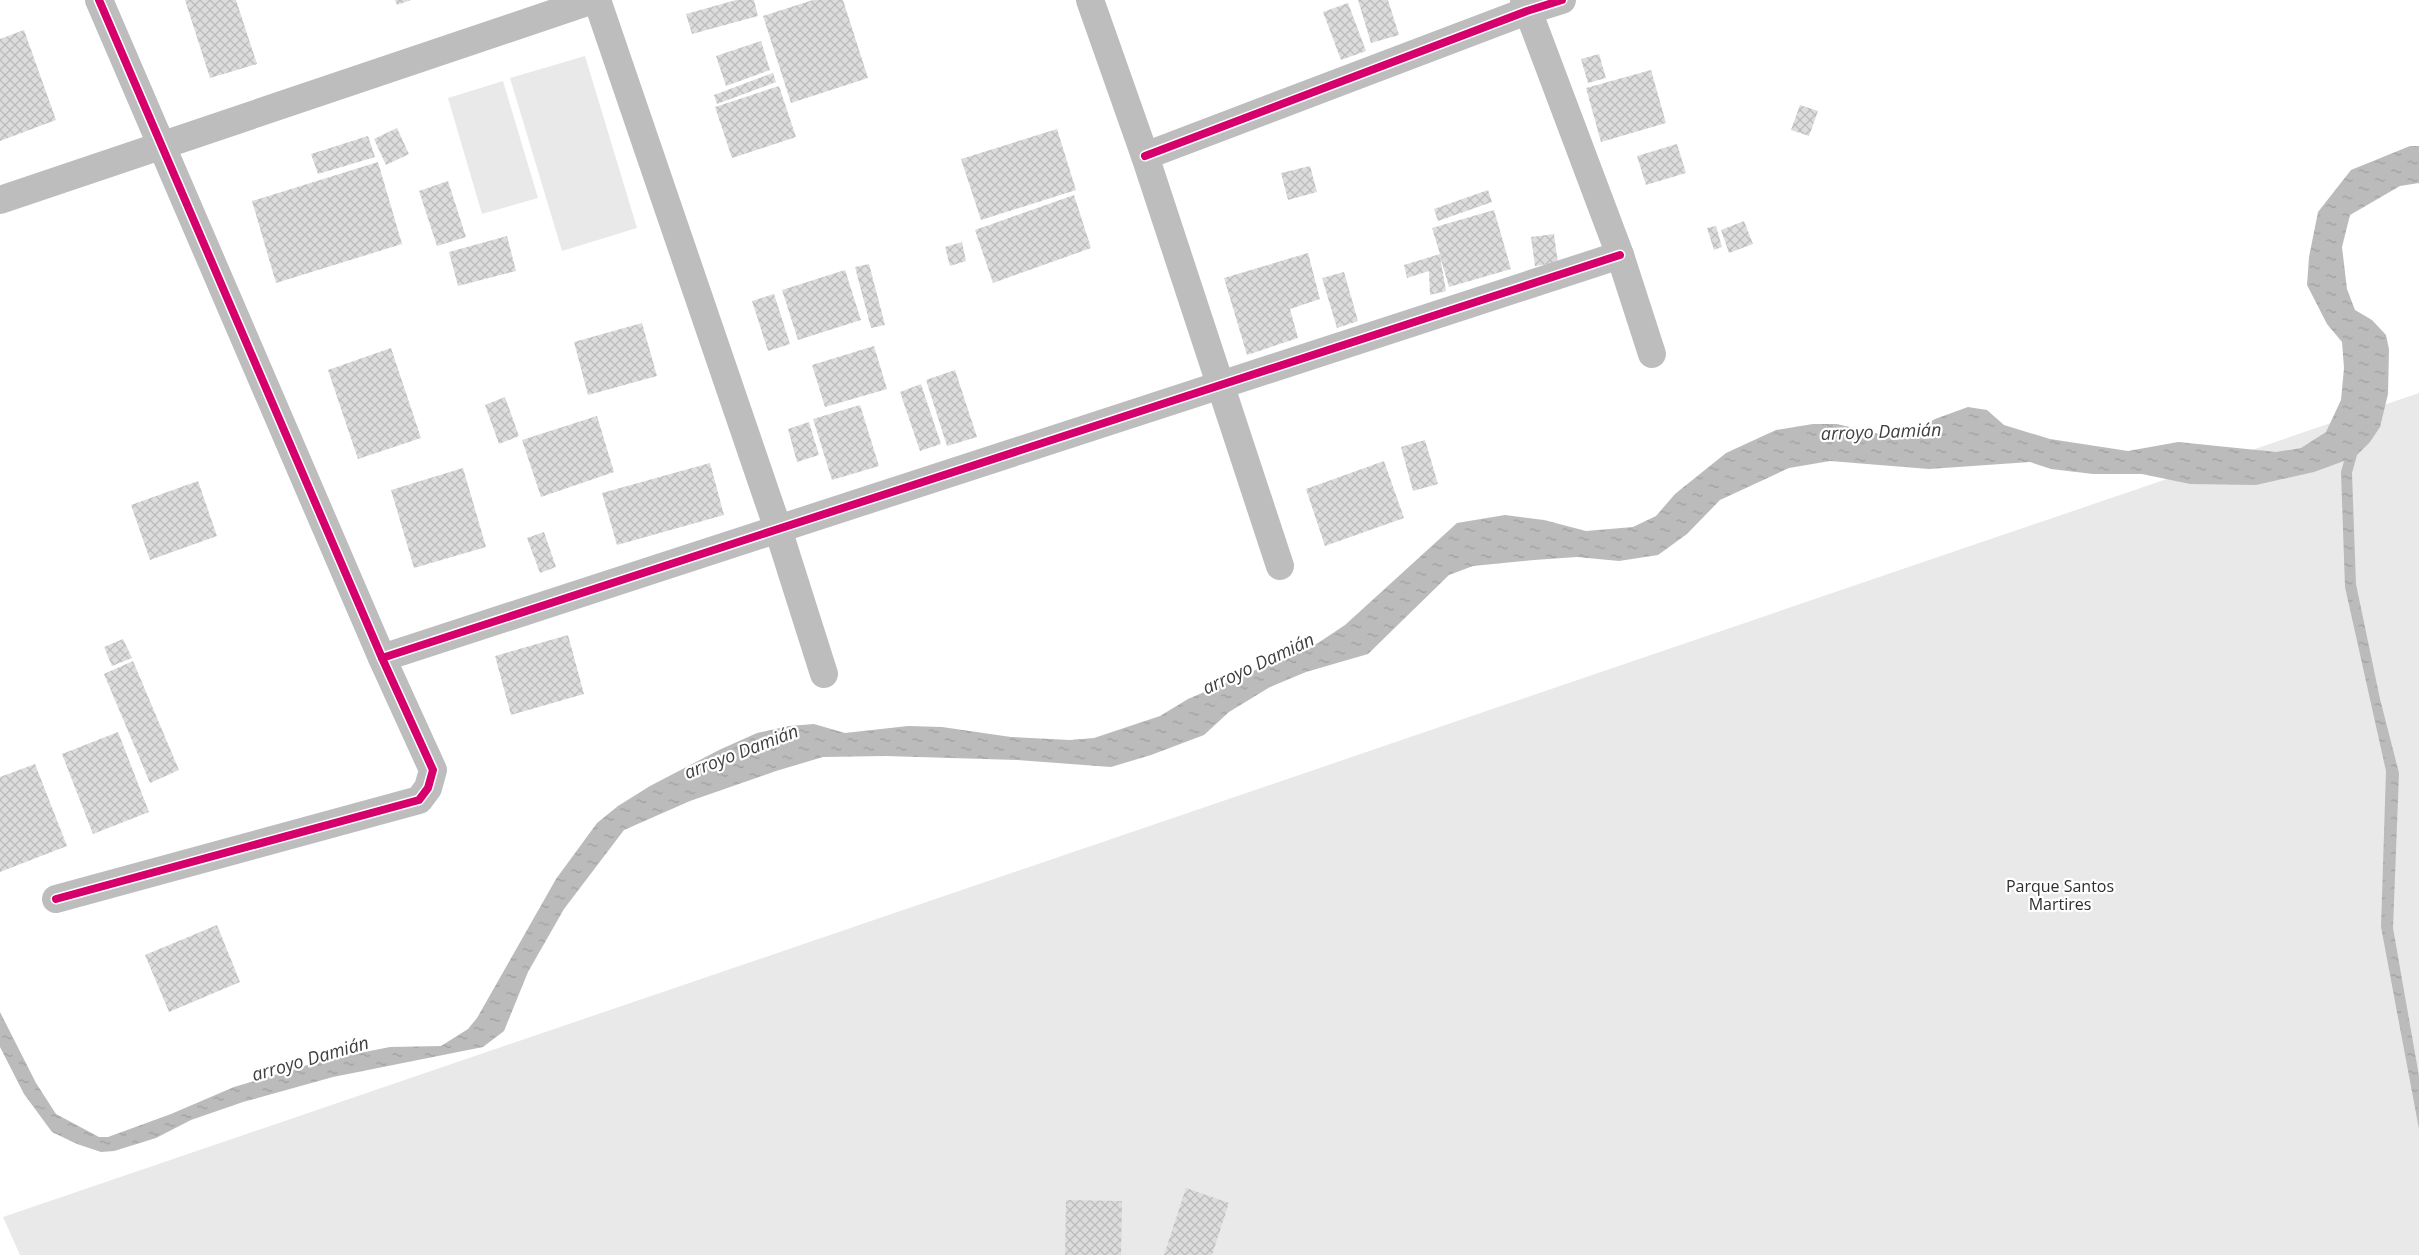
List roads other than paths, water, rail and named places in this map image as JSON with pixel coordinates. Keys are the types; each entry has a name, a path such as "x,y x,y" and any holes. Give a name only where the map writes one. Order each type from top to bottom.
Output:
{"street":[{"path":"56,899 419,800 428,788 433,770 382,658 99,0"},
{"path":"0,200 593,0"},
{"path":"597,0 778,529 824,674"},
{"path":"1090,0 1145,156 1219,386 1280,566"},
{"path":"1145,156 1525,6 1562,0"},
{"path":"1525,6 1620,256 1652,354"},
{"path":"382,658 1620,256"}],"water":[{"name":"arroyo Damián","path":"2410,146 2419,146 2419,183 2400,186 2350,215 2342,247 2347,289 2355,310 2372,320 2386,335 2389,349 2388,394 2380,427 2370,442 2357,455 2352,473 2356,584 2380,699 2399,773 2393,928 2419,1076 2419,1129 2381,927 2386,771 2345,587 2341,472 2344,461 2314,472 2256,485 2190,484 2142,474 2093,474 2051,469 2030,462 1929,469 1830,461 1789,468 1720,500 1687,534 1658,555 1619,561 1577,557 1534,560 1473,566 1449,575 1368,654 1306,672 1270,687 1229,712 1204,735 1151,755 1111,767 1017,760 885,756 823,757 776,771 690,801 624,830 564,909 528,972 504,1031 483,1047 333,1077 243,1102 191,1120 156,1138 114,1151 101,1152 77,1144 52,1132 24,1094 0,1047 0,1012 36,1083 56,1114 99,1137 108,1137 171,1114 234,1087 324,1060 390,1047 441,1046 468,1029 477,1018 556,879 597,823 618,806 650,786 719,750 757,733 789,726 814,724 845,733 908,726 942,727 1011,737 1070,740 1094,738 1160,716 1188,699 1318,643 1345,625 1457,523 1505,515 1544,520 1586,531 1633,527 1656,516 1675,494 1726,453 1776,430 1813,424 1837,424 1883,435 1918,430 1935,419 1968,407 1987,410 2004,425 2050,439 2128,451 2178,442 2276,452 2301,448 2326,432 2341,400 2344,368 2342,342 2327,324 2307,285 2309,257 2318,212 2351,170"}],"park label":[{"name":"Parque Santos Martires","path":"2060,895"}]}
